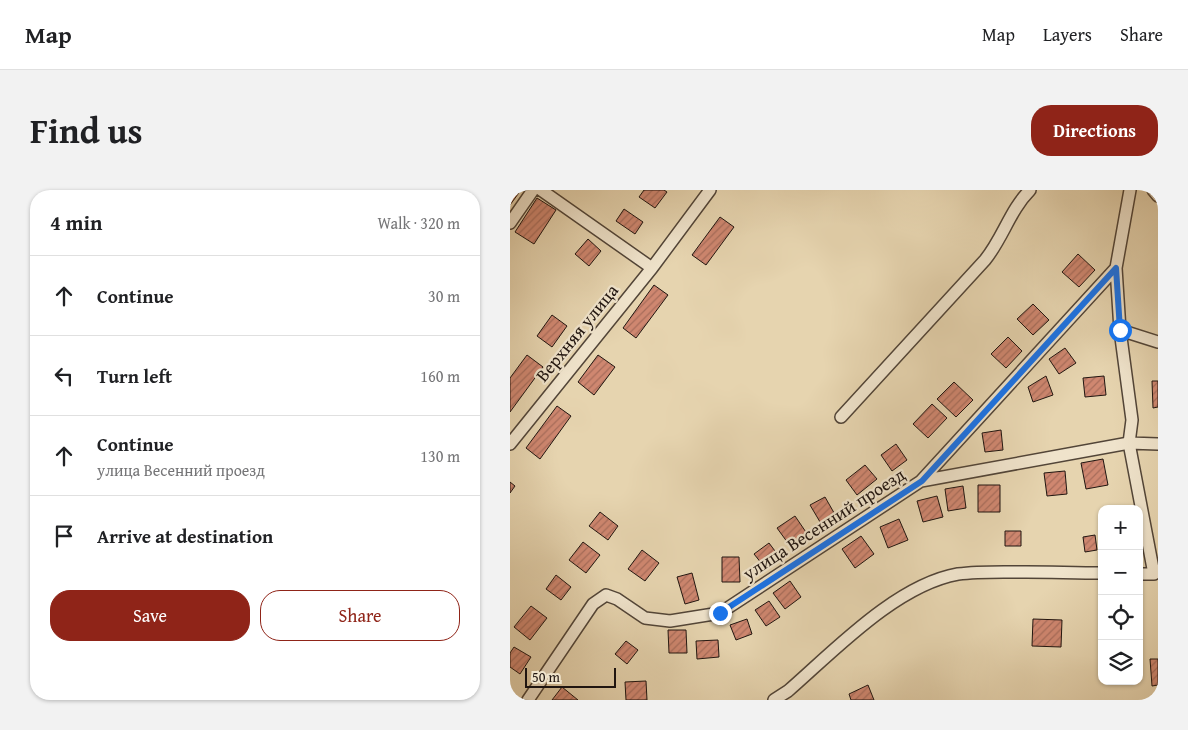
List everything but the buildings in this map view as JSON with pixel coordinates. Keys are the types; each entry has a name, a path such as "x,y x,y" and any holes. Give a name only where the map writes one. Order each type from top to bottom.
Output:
{"street":[{"path":"510,223 533,190"},
{"path":"541,190 652,268"},
{"name":"Верхняя улица","path":"510,444 652,268 710,190"},
{"path":"841,417 996,247 1020,200 1030,190"},
{"path":"1130,190 1116,268 1120,330 1132,420 1128,443 1156,575 1143,574"},
{"path":"1152,190 1158,196"},
{"path":"922,481 1116,268"},
{"path":"1120,330 1158,342"},
{"name":"улица Весенний проезд","path":"528,700 593,604 606,596 617,599 645,618 670,622 720,613 922,481 1128,443 1158,444"},
{"path":"774,700 788,691 879,612 936,580 957,574 984,571 1098,573"}],"route":[{"path":"720,613 922,481 1116,268 1120,330"}]}
